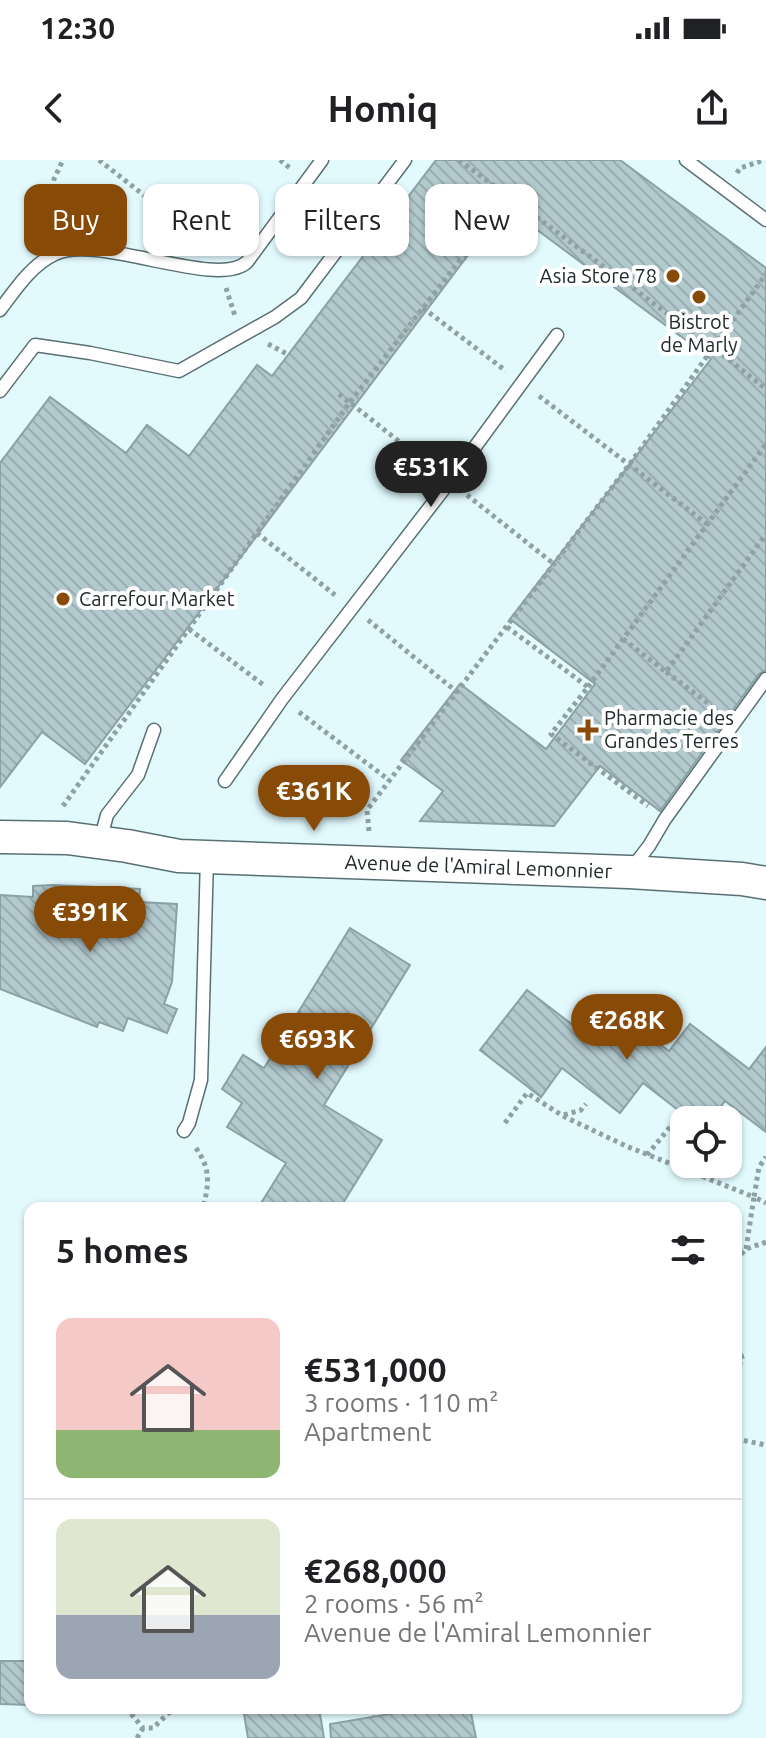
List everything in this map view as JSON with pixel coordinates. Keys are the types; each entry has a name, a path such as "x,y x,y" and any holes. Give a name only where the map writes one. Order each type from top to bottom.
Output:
{"street":[{"name":"Avenue de l'Amiral Lemonnier","path":"0,837 100,842 179,856 629,872 766,883"}],"lane":[{"path":"126,256 204,269 238,269 247,262 322,160"},
{"path":"0,391 35,345 179,371 275,317 301,298 405,160"},
{"path":"686,160 766,220"},
{"path":"0,310 35,268 53,256"},
{"path":"225,781 282,699 450,481 557,335"},
{"path":"629,872 766,679"},
{"path":"100,842 107,815 138,775 154,730"},
{"path":"184,1131 201,1080 207,857"}],"path":[{"path":"53,184 63,160"},
{"path":"99,160 238,269"},
{"path":"459,160 491,184"},
{"path":"538,218 766,389"},
{"path":"41,837 350,402 463,256"},
{"path":"372,863 367,810 629,465 766,274"},
{"path":"339,394 350,402"},
{"path":"665,819 551,734 766,444"},
{"path":"629,465 707,524"},
{"path":"666,672 766,534"},
{"path":"507,627 588,687"},
{"path":"623,639 734,723"},
{"path":"505,1123 527,1093 563,1116 647,1155 766,1203"},
{"path":"563,1116 581,1110 586,1104"},
{"path":"647,1155 670,1127"},
{"path":"184,1131 205,1162 209,1186 205,1202"},
{"path":"746,1249 759,1167 766,1157"},
{"path":"742,1253 766,1242"},
{"path":"742,1440 766,1445"},
{"path":"131,1714 143,1728 153,1728 168,1714"},
{"path":"137,1738 143,1728"}],"building":[{"path":"436,160 620,160 766,268 766,670 759,674 660,811 600,766 554,826 420,821 443,791 401,760 460,684 546,749 595,684 510,619 711,359 538,231 538,184 425,184 425,256 467,256 85,764 42,732 0,787 0,463 50,397 126,453 147,425 189,456 257,365 272,376 363,256 409,256 409,196"},
{"path":"33,886 140,889 139,902 177,904 172,982 164,1004 177,1009 167,1033 128,1018 123,1031 99,1022 97,1027 0,989 0,895 33,897"},
{"path":"350,928 410,965 324,1105 382,1140 344,1202 262,1202 286,1163 227,1127 242,1103 222,1089 243,1055 264,1068"},
{"path":"527,990 586,1035 609,1006 669,1051 690,1024 749,1069 766,1047 766,1132 742,1114 742,1106 732,1106 725,1101 721,1106 673,1106 643,1083 620,1113 562,1068 541,1097 480,1050"},
{"path":"0,1661 24,1661 24,1705 0,1704"},
{"path":"244,1714 320,1714 324,1738 248,1738"},
{"path":"390,1714 471,1714 476,1738 331,1738 330,1724"}],"place":[{"name":"Asia Store 78","path":"673,276"},
{"name":"Bistrot de Marly","path":"699,297"},
{"name":"Carrefour Market","path":"63,599"},
{"name":"Pharmacie des Grandes Terres","path":"588,730"}]}
